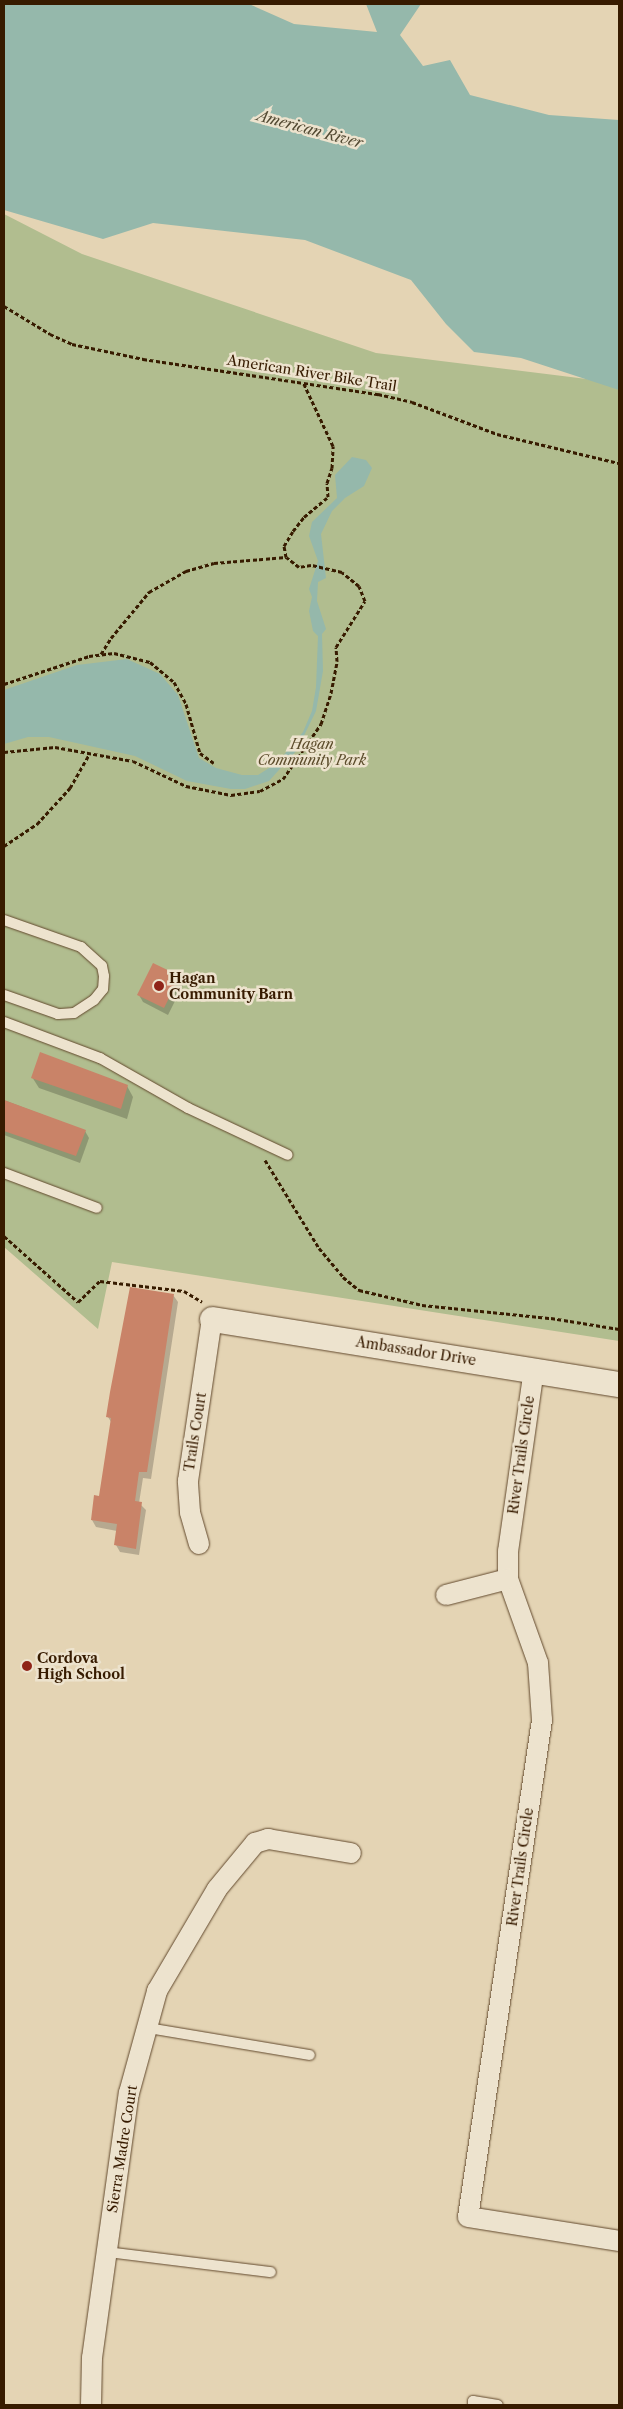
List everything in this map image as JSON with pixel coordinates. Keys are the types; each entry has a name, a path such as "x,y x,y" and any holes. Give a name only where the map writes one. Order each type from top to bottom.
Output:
{"street":[{"name":"Ambassador Drive","path":"212,1320 534,1369 619,1384"},
{"name":"Trails Court","path":"199,1544 190,1512 188,1482 212,1320"},
{"name":"River Trails Circle","path":"534,1369 508,1551 508,1579 538,1663 542,1720 468,2217 619,2241"},
{"path":"446,1595 508,1579"},
{"name":"Sierra Madre Court","path":"91,2405 92,2358 129,2093 157,1991 192,1928 217,1889 255,1843 268,1839 351,1853"}],"lane":[{"path":"4,920 81,947 102,966 104,976 103,989 94,1000 74,1013 58,1014 4,995"},
{"path":"4,1022 100,1058 188,1108 288,1155"},
{"path":"4,1173 97,1208"},
{"path":"148,2028 310,2054"},
{"path":"107,2252 271,2272"},
{"path":"473,2405 474,2401 498,2405"}],"path":[{"name":"American River Bike Trail","path":"4,306 50,334 72,344 144,359 303,382 412,402 497,434 619,463"},
{"path":"4,752 55,747 133,761 186,786 230,795 260,791 283,779 321,724 331,693 337,661 336,647 365,601 359,586 342,572 311,565 299,567 286,557 284,546 292,532 304,517 328,497 326,483 332,468 333,446 303,382"},
{"path":"101,655 111,638 149,592 186,571 214,563 286,557"},
{"path":"4,684 76,660 101,655 127,655 150,662 164,672 186,704 200,753 214,763"},
{"path":"4,846 37,824 70,788 90,753"},
{"path":"249,1137 319,1248 343,1277 359,1290 422,1305 551,1318 619,1329"},
{"path":"4,1236 78,1302 100,1281 184,1291 203,1302 212,1320"}],"green space":[{"name":"Hagan Community Park","path":"4,214 82,254 376,353 619,383 619,1341 112,1262 98,1329 4,1247"}],"water":[{"name":"American River","path":"4,4 249,4 294,24 377,32 366,4 421,4 400,35 423,66 450,60 470,95 549,115 619,120 619,390 521,358 474,352 446,324 411,280 305,240 153,223 103,239 4,210"},
{"path":"352,457 366,460 372,468 364,486 345,498 332,511 321,534 326,578 318,582 317,601 326,629 322,634 323,671 316,711 297,750 269,781 245,789 231,789 187,781 135,756 49,737 28,737 4,744 4,690 77,665 127,659 160,674 178,695 199,758 216,768 242,775 258,775 277,763 303,732 312,711 316,687 318,636 313,631 309,611 312,597 309,589 318,561 309,536 312,522 337,498 335,475"}],"building":[{"name":"Hagan Community Barn","path":"153,963 180,976 164,1008 137,995"},
{"path":"40,1052 128,1085 121,1109 31,1078"},
{"path":"4,1100 86,1130 76,1156 4,1131"},
{"path":"130,1287 174,1294 147,1472 139,1472 135,1501 142,1502 136,1549 114,1545 117,1524 91,1520 94,1495 99,1496 111,1418 106,1417"}],"place":[{"name":"Hagan Community Barn","path":"159,986"},
{"name":"Cordova High School","path":"27,1666"}]}
